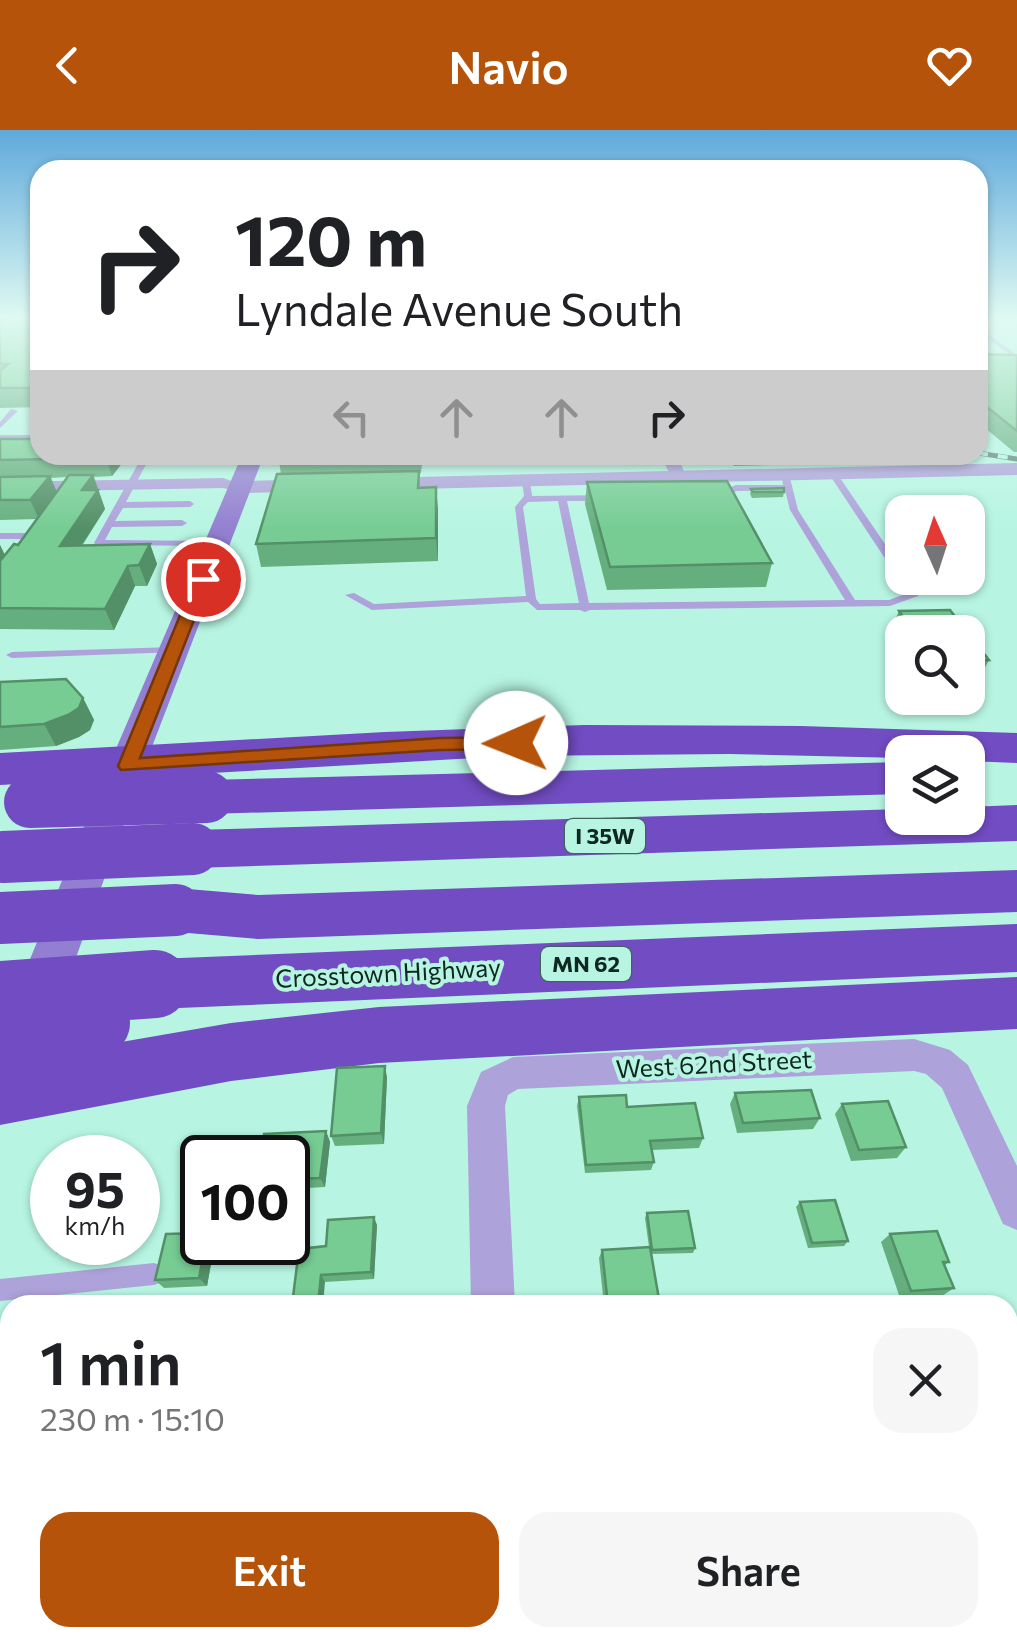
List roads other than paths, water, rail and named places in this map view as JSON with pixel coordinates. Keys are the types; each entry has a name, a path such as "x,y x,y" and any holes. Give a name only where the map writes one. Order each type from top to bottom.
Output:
{"highway":[{"path":"10,791 128,766 440,744 855,740 1017,748"},
{"path":"985,776 1017,775"},
{"path":"10,791 207,797 885,778"},
{"name":"I 35W","path":"2,858 1017,823"},
{"path":"0,1035 258,917 1017,891"},
{"path":"0,918 161,962"},
{"name":"Crosstown Highway","path":"161,962 294,1000 470,968 1017,948"},
{"path":"0,950 161,962"},
{"path":"0,995 161,962"},
{"path":"0,1095 231,1052 379,1035 1017,1003"}],"main road":[{"path":"0,1095 249,465"}],"street":[{"path":"672,465 678,478"},
{"path":"0,487 70,490 223,483 240,487 525,490 678,478 787,481 833,474 1017,469"},
{"name":"West 62nd Street","path":"493,1295 486,1106 494,1084 513,1074 914,1055 937,1061 955,1077 1017,1210"}],"lane":[{"path":"0,426 14,411"},
{"path":"0,437 30,437"},
{"path":"140,465 99,543 217,544"},
{"path":"833,474 885,551"},
{"path":"696,496 787,481 794,510 852,604"},
{"path":"619,497 562,498 525,490 519,508 531,600 537,607 890,603 911,595"},
{"path":"562,498 584,609"},
{"path":"122,505 190,504"},
{"path":"23,551 45,522"},
{"path":"110,524 182,523"},
{"path":"0,536 35,536"},
{"path":"350,594 372,607 531,600"},
{"path":"12,655 174,650"},
{"path":"0,1290 154,1274"}],"railway":[{"path":"988,455 1017,459"}]}
